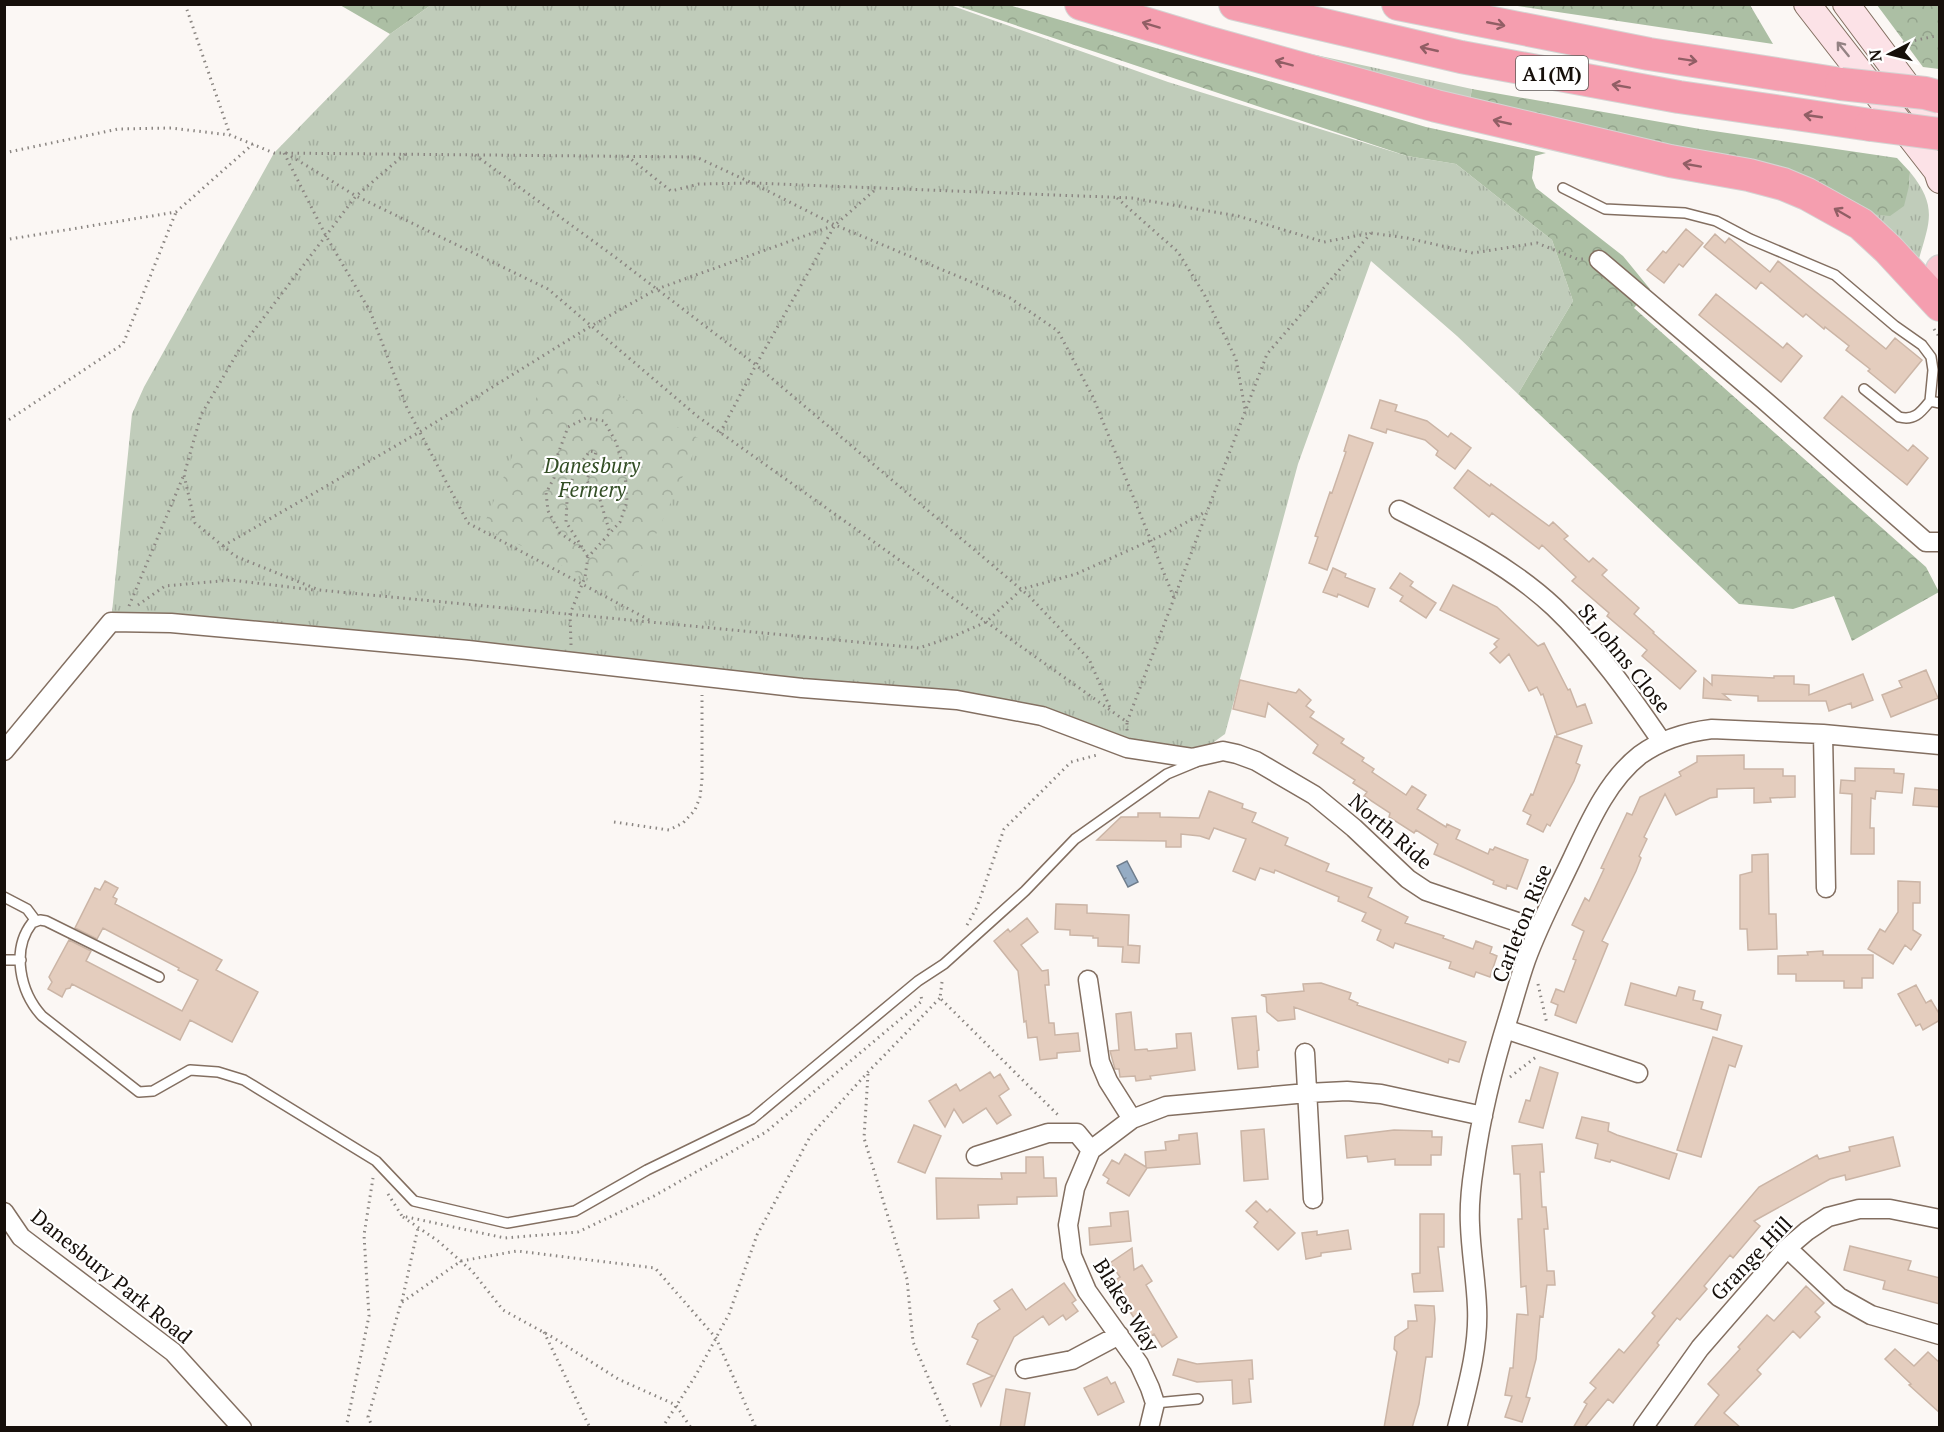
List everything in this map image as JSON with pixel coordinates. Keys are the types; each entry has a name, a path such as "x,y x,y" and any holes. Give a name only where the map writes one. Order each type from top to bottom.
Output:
{"highway":[{"path":"1081,4 1436,106 1670,161 1749,175 1783,184 1807,194 1861,224 1888,249 1940,305"},
{"name":"A1(M)","path":"1235,4 1461,57 1679,97 1871,125 1940,132"},
{"name":"A1(M)","path":"1398,4 1649,54 1940,97"}],"main road":[{"path":"1829,10 1940,132"},
{"path":"1829,10 1937,171 1940,180"},
{"path":"1940,269 1940,288"}],"street":[{"path":"1599,260 1926,542 1940,542"},
{"name":"St Johns Close","path":"1399,510 1466,544 1553,606 1588,644 1662,742"},
{"path":"4,751 111,622 171,623 468,650 802,688 957,700 1042,716 1127,748 1192,758 1223,751"},
{"name":"Carleton Rise","path":"1457,1428 1470,1376 1476,1329 1477,1308 1470,1199 1489,1084 1525,962 1538,929 1601,803 1619,776 1640,756 1662,742 1695,731 1712,729 1732,728 1940,745"},
{"path":"1823,735 1826,888"},
{"name":"North Ride","path":"1223,751 1256,761 1314,795 1354,828 1408,879 1426,891 1538,929"},
{"path":"1088,980 1100,1062 1108,1081 1132,1119"},
{"path":"1505,1029 1638,1073"},
{"path":"1305,1053 1313,1199"},
{"path":"976,1155 1048,1132 1077,1133 1091,1150 1132,1119 1166,1106 1307,1093 1347,1091 1381,1094 1483,1116"},
{"name":"Blakes Way","path":"1091,1150 1075,1188 1068,1225 1072,1256 1087,1291 1139,1365 1155,1403"},
{"name":"Grange Hill","path":"1643,1428 1700,1348 1787,1248 1828,1217 1858,1209 1890,1209 1940,1219"},
{"name":"Danesbury Park Road","path":"4,1212 21,1237 173,1352 242,1428"},
{"path":"1787,1248 1839,1297 1871,1316 1940,1335"},
{"path":"1025,1369 1071,1360 1119,1335"},
{"path":"1149,1428 1155,1403"}],"lane":[{"path":"1563,188 1605,209 1685,213 1716,221 1750,239 1835,275 1895,326 1922,345 1931,357 1935,402 1919,414 1907,419 1899,417 1864,388"},
{"path":"159,977 46,921 36,921 28,928 22,940 21,960 24,986 32,1005 42,1016 139,1092 153,1091 190,1070 218,1072 244,1080 376,1161 414,1201 507,1223 575,1211 647,1170 752,1119 918,981 944,964 1025,891 1075,839 1167,774 1223,751"},
{"path":"4,897 27,909 36,921"},
{"path":"4,960 21,960"},
{"path":"1155,1403 1198,1399"}],"path":[{"path":"185,4 230,135"},
{"path":"1895,45 1940,35"},
{"path":"4,153 118,129 171,128 230,135 274,153 696,157 835,225 1010,298 1058,332 1093,397 1174,598"},
{"path":"4,423 123,344 176,212 253,144"},
{"path":"283,152 356,196 548,289 697,416 1127,722"},
{"path":"283,152 326,236 370,311 407,408 468,523 654,622"},
{"path":"407,153 356,196 239,350 201,415 184,475 126,613 165,586 231,580 320,591 919,648 986,622 1022,589 1076,574 1151,540 1207,511"},
{"path":"473,154 756,365 1022,589 1089,658 1111,711"},
{"path":"627,156 671,190 699,184 752,183 1132,198 1238,216 1324,242 1371,233 1407,238 1473,253 1537,243 1577,259 1599,260"},
{"path":"720,433 835,225 877,188"},
{"path":"1117,198 1178,252 1204,294 1236,359 1245,411"},
{"path":"4,240 176,212"},
{"path":"223,546 420,432 591,326 657,289 835,225"},
{"path":"966,926 977,908 1004,829 1071,762 1127,748 1127,722 1267,354 1371,233"},
{"path":"570,661 572,652 570,614 583,584 588,557 620,522 627,501 625,473 616,442 604,421 586,418 568,427 558,454 554,478 546,493 548,511 560,533 583,549"},
{"path":"588,557 566,522 568,490 581,462 590,451 596,452 587,480 591,490 598,494 610,533"},
{"path":"184,475 195,523 235,556 320,591"},
{"path":"614,822 669,830 683,823 695,810 700,797 702,780 702,676"},
{"path":"662,1428 729,1314 757,1235 811,1135 940,998 944,964"},
{"path":"940,998 1077,1133"},
{"path":"868,1072 864,1138 907,1279 913,1342 950,1428"},
{"path":"402,1216 438,1240 472,1271 503,1311 544,1332 618,1379 676,1405 691,1428"},
{"path":"373,1428 368,1417 401,1303 419,1227"},
{"path":"401,1303 461,1261 517,1251 655,1268 716,1338 756,1428"},
{"path":"544,1332 590,1428"}],"green space":[{"path":"340,5 431,5 390,34"},
{"path":"431,5 950,5 1168,82 1407,156 1456,164 1552,240 1573,301 1518,394 1457,336 1371,261 1298,464 1225,734 1192,758 1042,716 111,622 132,414 144,387 274,153 390,34"},
{"path":"955,5 1009,5 1426,127 1546,153 1535,156 1532,178 1536,188 1623,256 1650,289 1634,308 1926,567 1939,592 1852,641 1834,596 1793,609 1739,604 1518,394 1573,301 1552,240 1456,164 1407,156"},
{"path":"1511,5 1750,5 1773,44"},
{"path":"1877,5 1939,5 1939,69 1923,67"},
{"path":"1220,34 1472,89 1469,104"},
{"path":"1472,89 1700,129 1897,158 1910,172 1909,186 1904,206 1890,216 1870,214 1469,104"},
{"path":"1910,172 1925,196 1929,217 1917,266 1870,214 1909,186"},
{"name":"Danesbury Fernery","path":"552,360 700,439 629,593 585,577 483,527"}],"water":[{"path":"1127,861 1138,882 1128,887 1117,866"}],"building":[{"path":"1686,229 1703,243 1683,267 1679,264 1664,283 1647,270 1663,251 1666,253"},
{"path":"1715,234 1725,243 1729,238 1770,272 1778,261 1886,349 1895,338 1922,360 1895,393 1846,350 1849,346 1825,327 1824,329 1806,314 1803,317 1761,282 1756,289 1704,247"},
{"path":"1716,294 1783,348 1787,343 1802,356 1781,382 1699,315"},
{"path":"1842,396 1908,451 1913,445 1928,458 1907,485 1824,418"},
{"path":"1380,400 1397,405 1395,411 1427,421 1448,437 1451,433 1471,448 1455,469 1436,455 1438,451 1425,440 1387,429 1386,433 1371,428"},
{"path":"1349,435 1373,443 1327,570 1309,563 1318,537 1315,536 1346,452 1344,451"},
{"path":"1468,470 1549,526 1553,522 1568,536 1564,539 1589,562 1593,558 1607,570 1602,575 1639,608 1634,614 1696,671 1680,689 1642,656 1647,650 1607,616 1609,613 1572,581 1576,577 1542,545 1539,549 1492,513 1489,517 1454,488"},
{"path":"1333,568 1346,574 1345,577 1375,589 1368,607 1338,594 1337,597 1323,592"},
{"path":"1400,573 1413,582 1410,586 1436,603 1426,618 1400,601 1403,596 1390,588"},
{"path":"1453,585 1497,607 1538,646 1544,643 1568,690 1570,689 1577,707 1585,704 1592,723 1557,735 1543,694 1541,695 1537,687 1529,691 1509,654 1500,663 1490,653 1497,647 1494,644 1499,639 1440,610"},
{"path":"1926,670 1938,698 1891,717 1882,695 1902,687 1899,681"},
{"path":"1863,674 1873,700 1852,708 1851,703 1829,711 1826,701 1758,701 1758,696 1723,694 1730,700 1703,698 1704,678 1712,685 1712,675 1774,678 1774,676 1794,676 1794,684 1809,685 1809,695"},
{"path":"1240,680 1296,693 1299,689 1311,700 1306,706 1314,712 1310,717 1344,739 1341,743 1364,758 1362,761 1374,769 1372,772 1406,795 1412,786 1426,795 1417,809 1446,827 1447,824 1460,830 1456,839 1488,854 1490,849 1493,850 1495,847 1528,860 1517,889 1507,885 1506,889 1493,884 1494,881 1434,854 1438,844 1416,830 1414,833 1389,817 1390,813 1364,796 1367,792 1353,783 1355,780 1313,753 1318,745 1268,703 1265,717 1233,709"},
{"path":"1555,736 1582,746 1576,763 1580,765 1550,826 1547,824 1543,832 1527,824 1531,815 1523,811 1531,794 1533,795"},
{"path":"1744,755 1744,769 1783,769 1783,776 1795,776 1795,797 1770,798 1771,802 1754,803 1754,788 1717,789 1717,797 1710,798 1676,815 1665,794 1644,837 1647,839 1639,856 1641,858 1636,871 1602,941 1608,944 1576,1023 1555,1015 1558,1005 1551,1002 1556,989 1564,992 1584,931 1572,925 1585,898 1589,901 1604,869 1601,868 1627,813 1632,815 1640,797 1681,776 1679,772 1697,762 1697,756"},
{"path":"1855,768 1894,769 1894,773 1904,774 1902,793 1876,791 1875,799 1871,798 1870,828 1874,828 1874,854 1851,854 1852,794 1840,793 1841,780 1855,781"},
{"path":"1915,788 1940,790 1940,807 1913,805"},
{"path":"1209,791 1243,804 1242,808 1256,813 1252,822 1288,838 1285,845 1329,864 1326,871 1372,888 1368,897 1408,917 1405,923 1473,949 1476,941 1492,947 1490,953 1497,956 1490,977 1476,972 1474,977 1449,968 1451,962 1395,943 1393,948 1377,940 1381,930 1362,921 1366,913 1338,901 1339,897 1275,870 1274,873 1260,868 1255,880 1233,871 1246,839 1214,828 1209,839 1181,834 1181,847 1166,847 1166,841 1097,840 1121,817 1138,817 1138,813 1160,813 1160,817 1199,818"},
{"path":"1768,854 1769,914 1776,914 1777,949 1748,950 1747,929 1740,929 1740,875 1752,872 1752,855"},
{"path":"105,881 118,888 113,897 117,899 115,904 222,960 216,970 258,992 232,1042 190,1020 180,1040 72,984 62,997 48,989 52,982 49,977 69,940 91,951 86,961 182,1011 198,980 103,928 97,939 75,928 95,888 100,890"},
{"path":"1898,881 1920,882 1920,903 1913,903 1913,930 1921,935 1911,950 1905,945 1893,964 1868,949 1880,929 1885,932 1898,912"},
{"path":"1056,904 1087,905 1087,913 1129,915 1128,945 1140,946 1139,963 1122,962 1123,947 1098,946 1098,938 1093,938 1093,936 1070,935 1070,930 1055,929"},
{"path":"1027,918 1038,932 1021,945 1042,971 1048,970 1049,985 1045,985 1049,1023 1054,1023 1055,1035 1078,1033 1080,1051 1057,1053 1057,1058 1040,1060 1037,1037 1028,1038 1018,971 994,941 1008,929 1010,932"},
{"path":"1823,951 1823,955 1873,955 1873,978 1862,978 1862,988 1844,988 1844,981 1796,981 1796,974 1778,974 1778,956 1808,955 1807,952"},
{"path":"1321,983 1351,993 1349,999 1358,1003 1357,1005 1466,1042 1459,1062 1449,1059 1448,1063 1294,1007 1295,1019 1278,1021 1267,1012 1266,997 1261,995 1304,991 1303,984"},
{"path":"1631,983 1676,996 1679,987 1695,991 1693,1000 1703,1002 1701,1009 1721,1015 1717,1030 1625,1005"},
{"path":"1916,985 1926,1003 1931,1000 1940,1015 1940,1020 1923,1030 1920,1024 1916,1026 1898,994"},
{"path":"1131,1012 1135,1050 1177,1048 1176,1034 1191,1033 1195,1070 1150,1076 1151,1079 1136,1081 1135,1076 1120,1077 1119,1069 1115,1069 1110,1051 1119,1050 1116,1014"},
{"path":"1256,1016 1258,1067 1238,1069 1232,1018"},
{"path":"1713,1037 1742,1046 1735,1067 1729,1065 1701,1157 1677,1150"},
{"path":"1540,1067 1558,1073 1543,1128 1519,1122 1526,1100 1530,1101"},
{"path":"990,1072 994,1078 1000,1074 1009,1089 999,1096 1011,1115 997,1124 986,1108 963,1123 954,1109 945,1127 929,1101 956,1084 960,1091"},
{"path":"1582,1117 1609,1123 1608,1131 1677,1154 1669,1179 1611,1160 1610,1162 1595,1158 1598,1144 1576,1138"},
{"path":"914,1125 941,1136 925,1173 898,1162"},
{"path":"1264,1129 1268,1179 1244,1181 1241,1131"},
{"path":"1394,1130 1432,1131 1432,1137 1442,1137 1441,1155 1431,1155 1431,1165 1395,1165 1395,1159 1368,1162 1367,1156 1347,1158 1345,1136"},
{"path":"1197,1133 1200,1164 1147,1168 1129,1196 1107,1183 1109,1179 1103,1175 1112,1160 1119,1164 1125,1154 1146,1167 1145,1152 1166,1150 1165,1142 1179,1140 1179,1135"},
{"path":"1893,1137 1900,1166 1846,1180 1845,1175 1830,1179 1754,1221 1760,1226 1733,1258 1730,1255 1704,1286 1707,1289 1680,1320 1677,1318 1657,1343 1659,1345 1613,1403 1608,1399 1584,1428 1573,1428 1587,1404 1584,1402 1596,1388 1590,1383 1619,1349 1624,1353 1655,1316 1652,1313 1759,1187 1817,1155 1819,1159 1850,1151 1849,1147"},
{"path":"1542,1144 1544,1172 1540,1172 1542,1207 1546,1207 1548,1229 1544,1229 1547,1271 1554,1271 1555,1285 1547,1285 1543,1317 1540,1316 1536,1359 1526,1397 1530,1398 1522,1422 1505,1417 1512,1396 1505,1395 1510,1368 1513,1368 1517,1314 1528,1315 1526,1286 1521,1287 1518,1219 1522,1219 1520,1174 1514,1174 1512,1146"},
{"path":"1026,1157 1043,1157 1044,1178 1056,1178 1057,1196 1017,1197 1017,1204 978,1205 979,1218 937,1219 936,1178 1002,1179 1001,1173 1026,1173"},
{"path":"1256,1201 1267,1212 1270,1209 1295,1233 1278,1250 1254,1227 1258,1222 1246,1211"},
{"path":"1128,1211 1131,1241 1090,1245 1089,1228 1111,1226 1110,1213"},
{"path":"1420,1214 1444,1214 1444,1247 1438,1247 1443,1291 1414,1292 1412,1274 1420,1273"},
{"path":"1348,1230 1351,1249 1321,1253 1321,1256 1306,1259 1302,1233 1317,1231 1317,1235"},
{"path":"1850,1246 1911,1261 1908,1270 1940,1278 1940,1304 1883,1289 1885,1281 1844,1270"},
{"path":"1132,1248 1134,1270 1142,1265 1152,1281 1146,1285 1177,1337 1162,1347 1154,1334 1147,1338 1129,1310 1127,1311 1118,1299 1123,1295 1114,1281 1120,1277 1110,1263"},
{"path":"1064,1283 1076,1300 1072,1303 1078,1311 1066,1320 1063,1315 1049,1325 1043,1316 1014,1337 981,1406 973,1384 993,1376 967,1364 978,1340 972,1337 978,1324 1000,1309 994,1301 1012,1289 1026,1310"},
{"path":"1806,1286 1824,1303 1815,1312 1820,1317 1800,1338 1793,1331 1757,1370 1761,1374 1724,1413 1741,1428 1693,1428 1719,1395 1708,1384 1767,1315 1774,1321"},
{"path":"1415,1305 1434,1306 1432,1357 1426,1357 1419,1404 1412,1428 1384,1428 1397,1352 1394,1349 1395,1337 1408,1328 1408,1321 1417,1321"},
{"path":"1895,1349 1914,1366 1928,1352 1940,1363 1940,1413 1885,1359"},
{"path":"1178,1359 1197,1364 1252,1360 1253,1379 1249,1379 1251,1402 1233,1404 1232,1380 1197,1382 1173,1375"},
{"path":"1107,1377 1111,1384 1115,1382 1124,1402 1098,1415 1084,1388"},
{"path":"1006,1389 1030,1393 1024,1428 1000,1428"}]}
